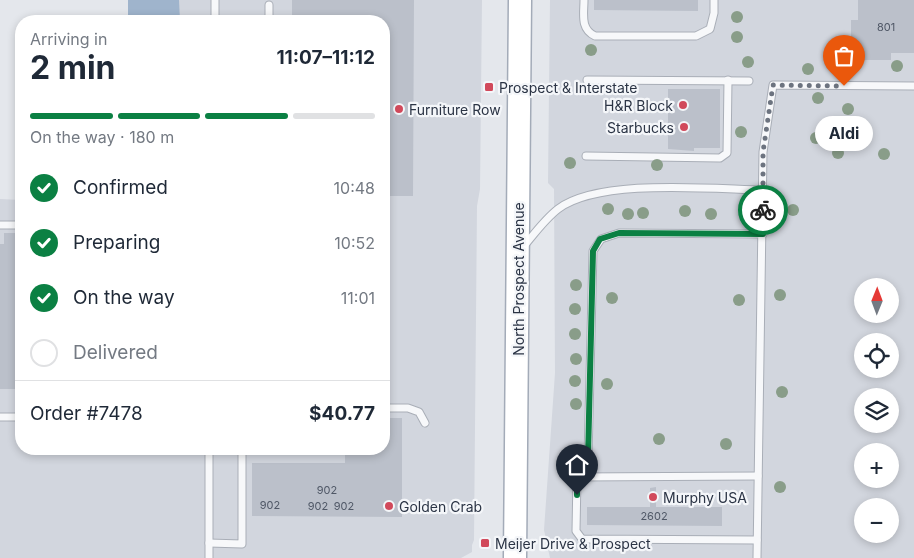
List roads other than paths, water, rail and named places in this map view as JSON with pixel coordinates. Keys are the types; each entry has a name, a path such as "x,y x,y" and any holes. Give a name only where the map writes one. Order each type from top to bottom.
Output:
{"main road":[{"name":"North Prospect Avenue","path":"515,558 520,0"}],"lane":[{"path":"215,0 215,15"},
{"path":"584,0 584,24 588,32 595,36 696,36 710,29 714,14 714,0"},
{"path":"269,15 270,5"},
{"path":"587,80 749,81"},
{"path":"586,156 720,158 727,153 728,80"},
{"path":"757,558 764,190 763,152 773,85 914,86"},
{"path":"518,253 558,208 577,199 608,190 764,190"},
{"path":"0,225 15,225"},
{"path":"757,540 582,539 576,531 577,477 588,458 593,251 600,239 619,233 763,234"},
{"path":"390,408 419,412 425,423"},
{"path":"0,417 15,417"},
{"path":"209,455 209,558"},
{"path":"209,543 242,544 242,455"},
{"path":"577,477 758,476"}],"water":[{"path":"128,0 179,0 180,15 128,15"}],"place":[{"name":"Aldi","path":"844,86"},
{"name":"Prospect & Interstate","path":"489,87"},
{"name":"H&R Block","path":"683,105"},
{"name":"Furniture Row","path":"399,109"},
{"name":"Starbucks","path":"684,127"},
{"name":"Murphy USA","path":"653,497"},
{"name":"Golden Crab","path":"389,506"},
{"name":"Meijer Drive & Prospect","path":"485,543"}]}
